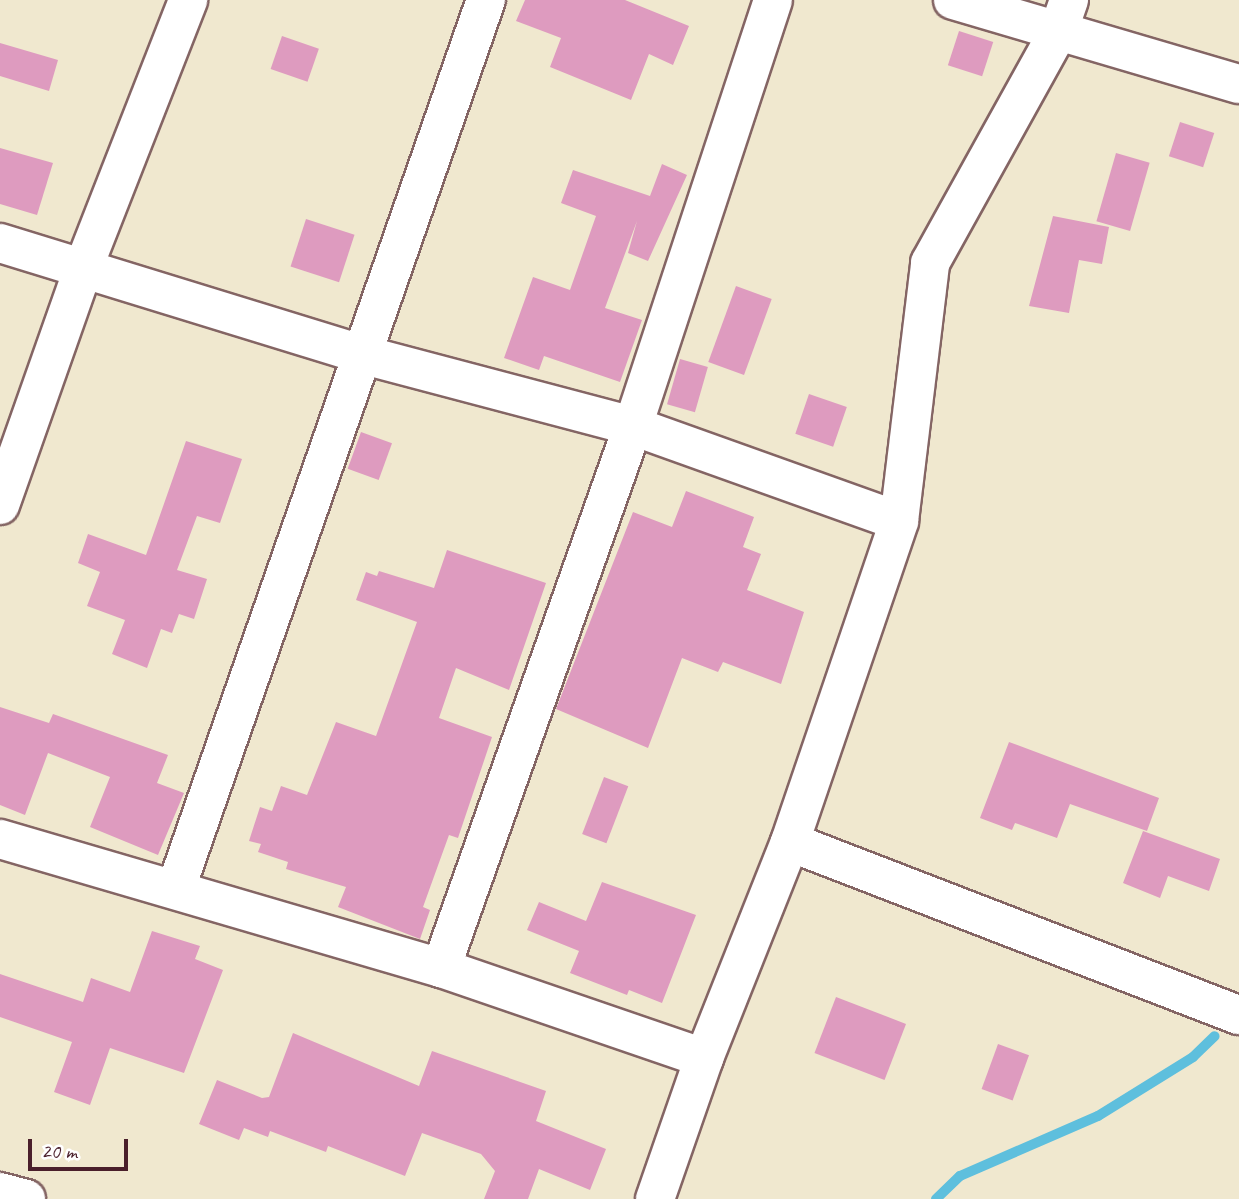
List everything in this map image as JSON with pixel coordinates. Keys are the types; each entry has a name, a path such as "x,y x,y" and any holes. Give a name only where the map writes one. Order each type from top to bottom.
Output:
{"street":[{"path":"0,505 85,266 188,0"},
{"path":"176,888 360,354 486,0"},
{"path":"441,968 633,426 773,0"},
{"path":"953,0 1064,16 1239,84"},
{"path":"654,1199 704,1058 790,842 899,521 930,263 1064,16"},
{"path":"0,243 85,266 360,354 633,426 899,521"},
{"path":"0,839 176,888 441,968 704,1058"},
{"path":"790,842 1239,1015"},
{"path":"0,1192 26,1199"}],"building":[{"path":"525,0 625,0 689,26 673,65 649,54 631,100 550,67 561,38 516,21"},
{"path":"959,31 993,42 982,76 948,65"},
{"path":"282,36 319,49 307,82 271,69"},
{"path":"0,43 58,60 49,91 0,76"},
{"path":"1180,122 1214,133 1203,167 1169,156"},
{"path":"0,148 53,163 37,215 0,204"},
{"path":"1116,153 1150,163 1130,231 1096,221"},
{"path":"662,164 687,175 648,261 628,253 637,221 605,308 642,320 620,382 544,356 539,370 504,358 533,277 570,290 596,216 561,203 573,170 650,196"},
{"path":"1053,216 1109,227 1102,264 1079,260 1069,313 1029,306"},
{"path":"306,219 355,235 339,282 291,267"},
{"path":"736,286 772,299 744,375 708,362"},
{"path":"680,359 708,367 695,412 667,404"},
{"path":"809,394 847,407 833,447 795,434"},
{"path":"361,432 392,443 379,480 348,469"},
{"path":"186,441 242,459 220,523 197,516 177,570 207,579 194,619 179,614 172,633 161,629 147,668 112,654 125,620 87,606 100,572 78,563 88,534 146,555"},
{"path":"686,491 754,517 743,547 761,554 747,590 804,612 781,684 723,662 718,672 682,658 648,748 556,709 633,512 672,527"},
{"path":"447,550 546,583 509,690 456,668 439,718 492,737 458,838 449,835 423,907 430,910 420,939 338,907 346,887 286,869 288,862 258,852 261,844 249,841 260,807 272,811 281,786 307,795 336,722 376,736 417,622 356,600 366,572 377,576 379,571 434,588"},
{"path":"0,707 49,723 53,714 168,755 157,783 184,793 158,855 90,827 110,777 48,753 25,815 0,805"},
{"path":"1009,742 1159,798 1147,831 1070,804 1057,838 1015,823 1012,830 980,818"},
{"path":"604,777 628,786 606,843 582,834"},
{"path":"1143,831 1220,859 1209,891 1168,876 1160,898 1123,883"},
{"path":"602,882 696,915 662,1003 629,990 627,995 570,973 579,951 527,930 539,902 586,921"},
{"path":"152,931 200,946 195,959 223,970 184,1073 110,1048 90,1105 54,1092 72,1042 0,1017 0,974 83,1002 91,978 130,992"},
{"path":"836,997 906,1024 885,1080 814,1053"},
{"path":"293,1033 419,1086 432,1051 546,1091 536,1121 606,1149 590,1190 539,1169 528,1199 484,1199 495,1171 481,1154 422,1133 405,1176 328,1146 326,1152 270,1131 268,1137 244,1128 239,1140 199,1124 217,1080 262,1098 269,1097"},
{"path":"998,1044 1029,1055 1013,1100 982,1089"}],"waterway":[{"path":"936,1199 960,1176 1098,1116 1193,1057 1215,1036"}]}
